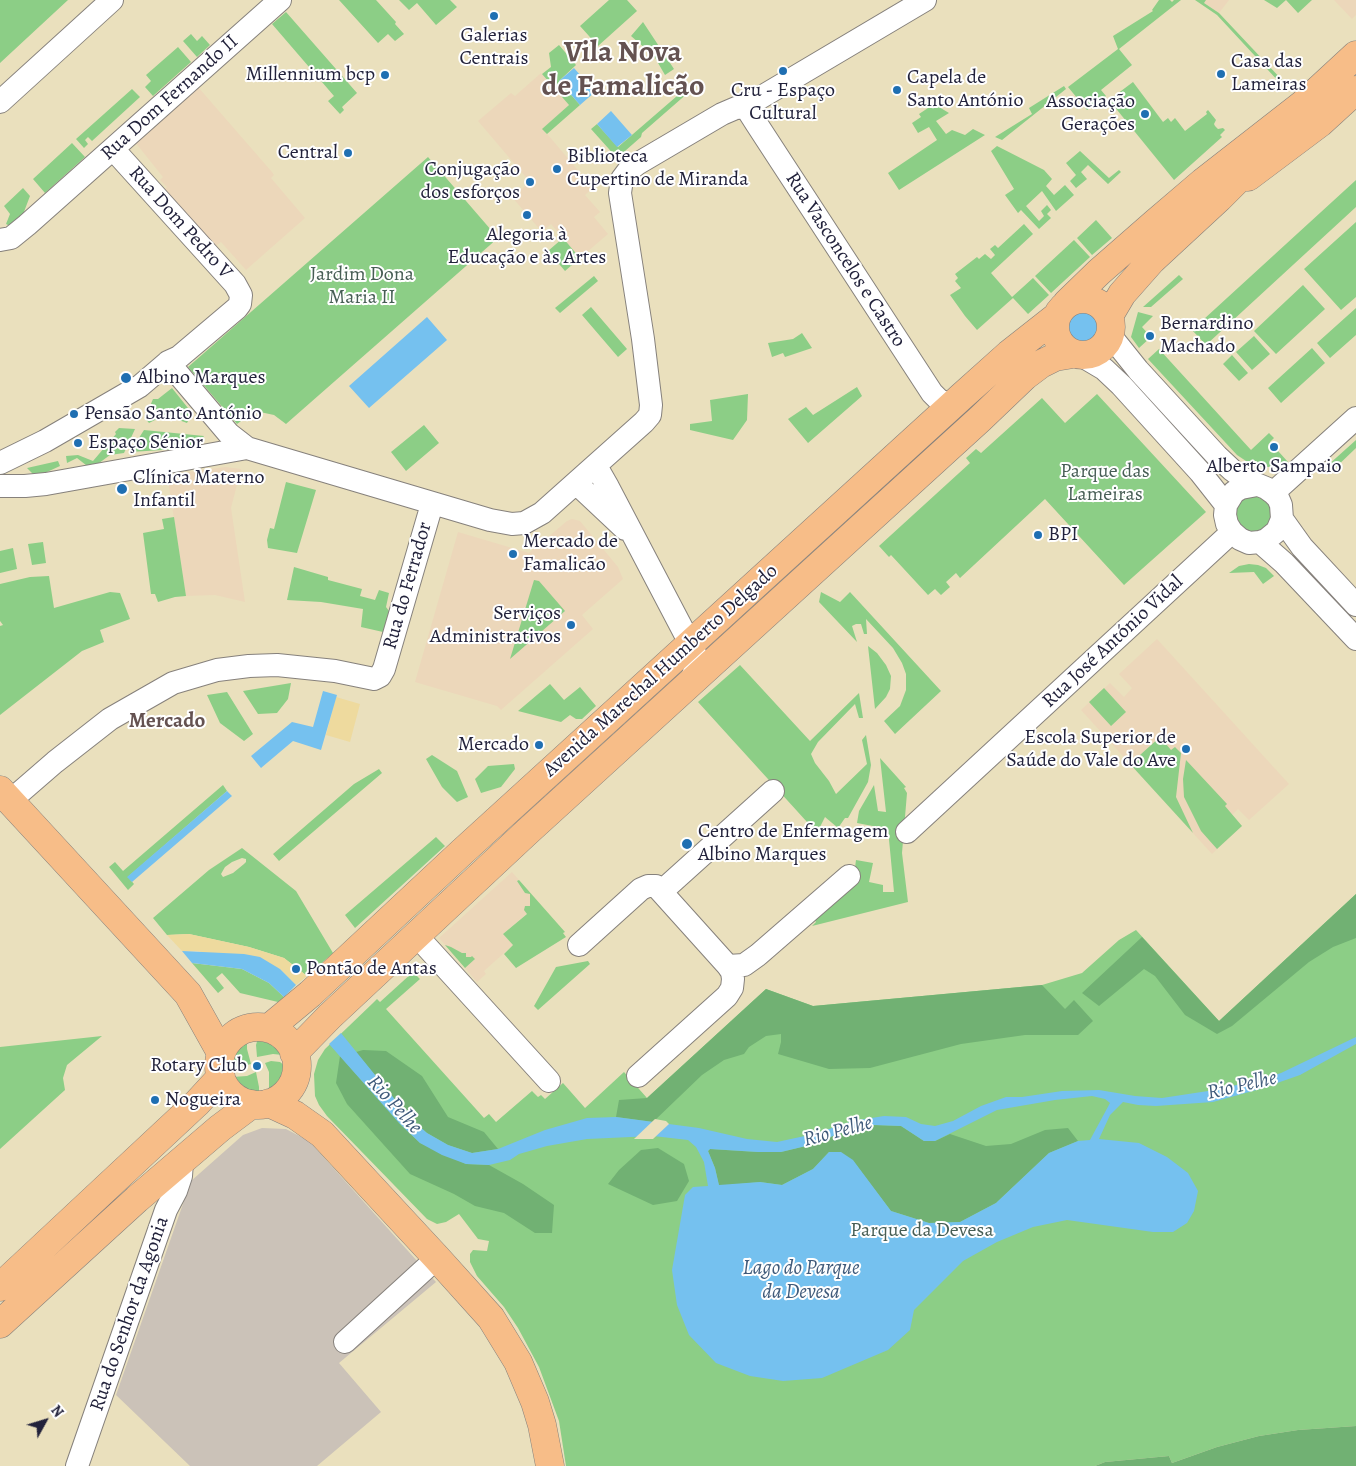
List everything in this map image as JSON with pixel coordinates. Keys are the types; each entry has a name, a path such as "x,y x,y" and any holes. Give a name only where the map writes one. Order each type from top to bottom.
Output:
{"main road":[{"name":"Avenida Marechal Humberto Delgado","path":"1110,325 1122,294 1171,241 1211,190 1356,38"},
{"name":"Avenida Marechal Humberto Delgado","path":"1211,190 1356,55"},
{"name":"Avenida Marechal Humberto Delgado","path":"258,1028 310,994 691,643 1009,354 1062,310 1099,272 1263,154 1356,68"},
{"name":"Avenida Marechal Humberto Delgado","path":"1211,190 1320,123 1356,90"},
{"path":"1076,299 1096,302 1103,308 1110,325 1106,344 1100,351 1091,355 1077,355 1065,350 1058,343 1054,326 1062,310 1076,299"},
{"name":"Avenida Marechal Humberto Delgado","path":"295,1064 330,1016 1025,376 1054,357 1077,355"},
{"path":"5,795 188,994 221,1065 225,1087 232,1095 240,1100 260,1103 295,1115 322,1134 438,1258 491,1318 518,1362 535,1402 542,1425 550,1466"},
{"path":"188,994 258,1028 280,1034 289,1042 306,1105 322,1134"},
{"path":"0,1287 196,1103 221,1065 228,1040 233,1035 258,1028"},
{"path":"0,1324 137,1199 220,1128 260,1103 283,1095 288,1089 295,1064"}],"street":[{"path":"0,102 112,0"},
{"name":"Rua Dom Fernando II","path":"0,240 11,238 60,197 280,0"},
{"path":"0,464 45,441 140,386 168,362 224,428 247,448 490,520 512,524 524,523 542,513 650,415 651,405 643,339 620,193 622,179 628,171 722,114 736,108 749,107 758,99 925,0"},
{"name":"Rua Vasconcelos e Castro","path":"749,107 749,112 756,123 932,393 938,400 952,406"},
{"name":"Rua Dom Pedro V","path":"113,149 234,284 241,295 238,308 180,356 168,362"},
{"path":"1110,325 1138,370 1217,456 1232,470 1265,489 1281,505 1282,519 1277,531 1272,536 1260,542 1240,539 1232,532 1227,524 1225,515 1226,505 1234,492 1241,488 1265,489 1356,418"},
{"path":"1077,355 1104,369 1121,385 1200,472 1226,505"},
{"path":"0,486 44,484 247,448"},
{"path":"596,466 691,643 695,653 696,667 690,683"},
{"path":"576,483 633,537"},
{"name":"Rua do Ferrador","path":"5,795 55,762 110,719 172,683 217,670 277,665 336,671 374,680 380,676 384,669 432,504"},
{"path":"1282,519 1302,547 1356,604"},
{"name":"Rua José António Vidal","path":"906,832 1232,532"},
{"path":"1260,542 1284,563 1356,639"},
{"path":"662,891 774,791"},
{"path":"728,966 744,965 758,955 849,876"},
{"path":"579,945 641,889 648,886 656,886 728,966 733,980 732,988 727,996 638,1076"},
{"path":"416,935 549,1081"},
{"name":"Rua do Senhor da Agonia","path":"77,1466 166,1210 176,1191 181,1176 182,1162"},
{"path":"344,1342 438,1258"}],"shaded area":[{"path":"1199,0 1229,0 1219,13"},
{"path":"1334,0 1356,0 1356,15 1352,19"},
{"path":"541,73 569,105 543,129 593,188 585,195 600,212 594,217 608,234 580,258 551,224 542,232 512,197 530,182 478,121 511,93 515,96"},
{"path":"198,87 272,172 274,175 271,178 305,218 246,270 221,242 213,248 162,191 167,187 160,180 163,177 135,142"},
{"path":"225,467 241,469 231,508 245,602 215,595 186,596 168,480 182,477 181,473"},
{"path":"572,519 580,521 618,567 623,579 582,615 593,629 501,710 497,706 415,682 458,532 529,553 567,521"},
{"name":"Escola Superior de Saúde do Vale do Ave","path":"1157,639 1289,784 1249,820 1238,809 1232,815 1242,826 1212,854 1081,710 1110,683 1124,697 1132,688 1119,674"},
{"path":"512,872 539,903 503,934 513,945 484,971 486,974 477,982 439,938"},
{"path":"262,1128 286,1129 309,1141 436,1282 339,1363 381,1412 317,1466 190,1466 116,1395 191,1181 243,1135"}],"green space":[{"path":"0,0 68,0 0,63"},
{"path":"339,0 376,0 404,34 395,41 388,34 378,43"},
{"path":"399,0 450,0 457,7 436,25 417,3 409,10"},
{"path":"609,0 627,0 637,11 598,46 580,26"},
{"path":"1159,0 1170,0 1172,2 1174,0 1181,0 1119,49 1132,65 1101,90 1106,96 1087,110 1068,87 1118,49 1113,36 1153,11"},
{"path":"1195,0 1206,0 1204,3 1219,13 1283,81 1280,83 1217,15"},
{"path":"1264,0 1286,0 1277,8"},
{"path":"1286,0 1312,0 1298,13"},
{"path":"286,12 357,93 342,107 344,110 340,114 328,101 334,96 272,24"},
{"path":"643,22 674,69 665,75 654,56 631,36"},
{"path":"191,34 197,41 202,36 210,45 197,57 183,41"},
{"path":"559,45 576,65 559,81 580,105 547,134 542,129 569,105 542,74 551,67 549,53"},
{"path":"178,47 191,62 153,96 145,87 151,81 146,75"},
{"path":"1133,82 1163,122 1168,118 1171,122 1175,118 1185,131 1207,114 1208,110 1216,120 1215,126 1218,129 1223,128 1225,130 1220,135 1222,137 1174,180 1109,100"},
{"path":"684,85 689,92 642,133 641,137 617,158 591,129 597,124 618,147 677,96 675,92"},
{"path":"1064,86 1066,89 1002,140 995,137 1032,114 1029,108"},
{"path":"132,89 140,97 92,141 88,137 85,140 88,144 84,148 76,139"},
{"path":"934,104 949,113 936,121 946,134 952,130 965,135 973,129 985,135 899,190 888,173 937,140 929,127 918,133 912,123 921,117 919,114"},
{"path":"72,143 85,157 45,193 33,179"},
{"path":"997,146 1044,170 1052,179 1046,186 1054,195 1065,185 1074,195 1056,211 1042,191 1026,206 1039,221 1044,216 1041,211 1047,205 1051,210 1047,214 1051,218 1039,229 1021,210 1018,213 1005,195 1014,189 991,151"},
{"path":"1080,151 1109,178 1119,170 1121,172 1108,184 1088,165 1081,172 1087,179 1076,188 1070,181 1076,175 1066,163"},
{"name":"Jardim Dona Maria II","path":"428,157 498,238 286,424 274,415 260,412 248,416 237,424 188,367"},
{"path":"1356,180 1356,207 1206,345 1192,330"},
{"path":"23,188 30,196 22,217 12,227 6,224 10,214 4,206"},
{"path":"1096,220 1112,238 1092,255 1077,238"},
{"path":"1356,222 1356,297 1341,310 1304,269"},
{"path":"1024,224 1033,234 991,273 1012,297 1033,278 1049,295 1028,314 1013,298 977,330 950,295 961,288 955,281 958,278 955,274 977,257 979,259 985,254 991,259 995,255 990,249 995,245 998,248"},
{"path":"563,238 580,258 565,271 548,251"},
{"path":"1074,240 1090,257 1051,293 1035,276"},
{"path":"1179,275 1183,279 1151,307 1143,307"},
{"path":"594,276 598,281 560,313 555,308"},
{"path":"1303,285 1325,309 1276,354 1254,331"},
{"path":"591,307 627,349 618,357 582,315"},
{"path":"1356,308 1356,335 1330,358 1317,343"},
{"path":"1138,312 1153,316 1142,327 1151,337 1139,348 1131,337"},
{"path":"802,333 812,348 785,357 783,353 772,357 768,343 793,339"},
{"path":"1254,336 1270,354 1252,370 1236,352"},
{"path":"1312,348 1325,363 1281,403 1268,388"},
{"path":"1159,349 1251,450 1269,433 1274,438 1270,442 1288,462 1273,467 1261,467 1237,455 1148,359"},
{"path":"1232,355 1248,373 1239,381 1223,364"},
{"path":"857,387 862,396 808,443 788,419 806,407 813,415"},
{"path":"172,388 192,413 187,423 165,415 149,423 145,418 153,399 158,399"},
{"path":"748,394 747,420 733,440 690,430 690,424 712,421 710,400"},
{"name":"Parque das Lameiras","path":"1097,394 1206,512 1124,585 1045,499 960,578 956,573 946,582 950,587 941,595 935,589 928,595 891,555 889,557 879,546 970,463 966,458 976,449 981,453 1042,398 1065,423"},
{"path":"424,425 439,443 406,471 391,452"},
{"path":"119,428 135,429 124,453 110,455 91,469 77,458 67,463 66,456 78,455 93,461"},
{"path":"144,430 204,436 195,448 130,452"},
{"path":"1356,440 1356,448 1332,471 1327,466"},
{"path":"58,461 60,466 36,477 27,468"},
{"path":"286,482 316,490 297,553 268,548 267,540 270,528 274,529"},
{"path":"1255,495 1270,502 1273,518 1263,531 1252,532 1247,531 1239,523 1236,512 1240,502 1245,498"},
{"path":"174,517 186,596 158,602 155,594 151,594 143,533 164,529 162,519"},
{"path":"43,542 46,563 32,565 28,544"},
{"path":"13,548 17,569 0,573 0,551"},
{"path":"1249,564 1266,568 1274,576 1263,584 1254,572 1229,573 1239,566"},
{"path":"294,567 328,577 328,580 362,589 360,596 375,600 379,590 389,593 386,607 389,611 383,632 361,627 363,609 321,602 287,600"},
{"path":"49,576 54,608 110,592 120,593 130,619 100,630 104,642 82,651 0,715 0,626 3,625 0,621 0,584 30,577"},
{"path":"534,580 539,581 565,611 510,659"},
{"path":"821,592 840,602 850,592 941,691 895,734 884,721 900,706 906,690 906,674 902,663 893,648 866,619 867,634 864,634 861,624 852,626 857,642 819,602"},
{"path":"868,646 877,653 891,676 890,689 886,697 875,709"},
{"path":"740,665 810,741 859,693 863,718 859,718 855,704 818,742 811,754 836,794 867,764 862,740 866,735 871,765 868,782 848,818 845,818 838,828 825,817 817,833 698,702"},
{"path":"291,683 288,699 277,713 258,714 243,691"},
{"path":"550,684 564,700 580,687 596,706 582,719 576,719 570,715 561,722 518,711"},
{"path":"1104,688 1126,712 1111,726 1089,702"},
{"path":"227,692 253,734 244,741 220,723 207,695"},
{"path":"1160,737 1171,750 1175,747 1181,753 1176,797 1193,833 1130,764"},
{"path":"432,755 457,771 468,797 457,802 442,787 426,759"},
{"path":"880,758 906,787 904,788 907,793 902,853 908,902 812,926 816,922 813,918 854,875 856,860 873,863 869,882 883,885 883,892 894,892 888,829 857,823 859,811 874,785 878,811 886,812"},
{"path":"1186,760 1227,804 1225,806 1242,826 1217,849 1201,831 1184,797 1183,779"},
{"path":"514,764 515,769 501,787 481,793 475,779 488,766"},
{"path":"379,769 382,773 279,861 273,854 354,784"},
{"path":"223,785 227,791 128,877 134,884 128,890 109,867 115,862 123,871"},
{"path":"436,837 445,846 355,928 345,915"},
{"path":"242,848 296,891 333,953 307,976 284,958 249,947 189,934 167,935 153,918 209,870","holes":["242,858 246,859 246,862 233,873 223,877 221,874 225,867"]},
{"path":"519,880 565,932 563,933 566,937 516,968 504,954 513,945 503,934 527,914 524,910 525,906 530,906 530,894 525,893 517,881"},
{"name":"Parque da Devesa","path":"1356,894 1356,1426 1298,1430 1259,1436 1217,1447 1172,1463 1169,1456 1105,1462 1095,1466 566,1466 559,1421 539,1367 518,1328 504,1307 477,1276 470,1262 470,1254 473,1250 487,1251 489,1241 478,1239 459,1214 446,1222 437,1224 427,1219 327,1116 315,1096 314,1074 318,1060 325,1049 377,999 380,1002 413,972 420,979 386,1009 484,1118 489,1114 496,1122 532,1091 538,1097 541,1095 545,1099 563,1083 585,1108 624,1072 647,1098 766,989 813,1006 1042,985 1082,973 1119,940 1136,930 1219,1021"},
{"path":"1356,894 1356,938 1333,947 1309,962 1232,1026 1217,1034 1185,1015 1155,976 1144,969 1099,1006 1082,993 1142,937 1219,1021"},
{"path":"445,945 466,953 466,957 472,956 475,959 465,968"},
{"path":"588,961 590,964 538,1010 534,1006 556,967"},
{"path":"192,963 242,969 269,983 284,997 278,1002 240,993 222,973 216,978 224,988 218,993"},
{"path":"1042,985 1065,1009 1074,1000 1093,1021 1078,1035 1025,1035 961,1044 870,1068 829,1069 778,1054 781,1034 766,1036 749,1047 744,1054 724,1060 702,1075 653,1122 616,1117 619,1100 647,1098 766,989 813,1006"},
{"path":"102,1036 67,1065 63,1078 65,1090 0,1149 0,1047"},
{"path":"258,1038 269,1040 277,1046 283,1055 273,1054 257,1057 256,1045"},
{"path":"247,1040 251,1064 230,1066 231,1055 237,1046"},
{"path":"363,1050 386,1051 422,1076 448,1117 484,1132 498,1149 472,1153 448,1145 427,1133 409,1118 356,1052"},
{"path":"340,1056 400,1124 420,1143 466,1164 489,1165 523,1184 554,1205 552,1233 535,1233 504,1213 475,1206 410,1174 347,1104 336,1083"},
{"path":"271,1061 280,1062 285,1066 283,1076 277,1085 269,1091 269,1072 265,1063"},
{"path":"256,1072 259,1093 248,1092 239,1086 232,1077 247,1076"},
{"path":"874,1125 901,1126 924,1141 935,1141 950,1134 986,1146 1011,1144 1045,1130 1068,1128 1078,1141 1049,1153 996,1203 960,1222 929,1223 891,1211 853,1161 829,1152 813,1169 782,1185 760,1182 719,1186 715,1168 708,1151 710,1149 781,1152 806,1146 852,1129"},
{"path":"658,1148 684,1164 689,1181 677,1201 653,1205 608,1184 619,1170 641,1150"},
{"path":"1356,1426 1356,1466 1095,1466 1105,1462 1169,1456 1172,1463 1217,1447 1259,1436 1298,1430"}],"sand":[{"path":"336,697 360,704 350,742 326,735"},
{"path":"189,934 249,947 284,958 307,976 296,985 280,969 197,951 182,951 167,935"}],"water":[{"path":"574,68 595,92 580,105 559,81"},
{"path":"611,111 632,135 617,147 597,124"},
{"path":"1083,309 1090,310 1096,314 1100,320 1100,334 1096,340 1090,344 1083,345 1076,344 1070,340 1066,334 1065,327 1066,320 1070,314 1076,310"},
{"path":"427,317 447,340 369,408 349,386"},
{"path":"323,691 337,695 321,750 293,741 261,768 251,756 292,722 313,727"},
{"path":"227,791 232,796 132,882 127,877"},
{"path":"182,951 244,954 260,957 280,969 296,985 284,997 269,983 242,969 192,963"},
{"name":"Lago do Parque da Devesa","path":"341,1033 410,1118 427,1133 448,1145 472,1153 498,1149 545,1130 587,1118 616,1117 699,1128 747,1139 777,1142 814,1134 853,1121 884,1116 906,1117 921,1124 935,1126 953,1121 981,1106 1006,1097 1022,1097 1062,1091 1099,1090 1162,1098 1256,1081 1281,1073 1356,1037 1356,1044 1300,1075 1260,1089 1213,1102 1156,1106 1123,1102 1110,1115 1099,1139 1139,1143 1167,1157 1188,1173 1198,1191 1194,1211 1187,1223 1173,1232 1153,1232 1067,1220 1033,1227 997,1242 963,1261 914,1310 910,1330 888,1350 822,1378 783,1381 750,1376 716,1363 689,1335 677,1305 672,1270 685,1195 693,1187 708,1186 704,1162 696,1147 688,1140 653,1136 587,1139 547,1146 519,1154 510,1160 489,1165 466,1164 442,1155 420,1143 400,1124 329,1044","holes":["1092,1096 1105,1099 1110,1103 1090,1140 1078,1141 1049,1153 996,1203 960,1222 929,1223 891,1211 853,1160 841,1152 829,1152 813,1169 782,1185 760,1182 719,1185 708,1151 710,1149 781,1152 806,1146 852,1129 874,1125 901,1126 924,1141 935,1141 997,1110"]}],"pier":[{"path":"655,1119 666,1121 669,1124 653,1139 634,1139"}],"place":[{"name":"Galerias Centrais","path":"494,16"},
{"name":"Cru - Espaço Cultural","path":"783,71"},
{"name":"Casa das Lameiras","path":"1221,74"},
{"name":"Millennium bcp","path":"385,75"},
{"name":"Capela de Santo António","path":"897,90"},
{"name":"Associação Gerações","path":"1145,114"},
{"name":"Central","path":"348,153"},
{"name":"Biblioteca Cupertino de Miranda","path":"557,169"},
{"name":"Conjugação dos esforços","path":"530,182"},
{"name":"Alegoria à Educação e às Artes","path":"527,215"},
{"name":"Bernardino Machado","path":"1150,336"},
{"name":"Albino Marques","path":"126,378"},
{"name":"Pensão Santo António","path":"74,414"},
{"name":"Espaço Sénior","path":"78,443"},
{"name":"Alberto Sampaio","path":"1274,447"},
{"name":"Clínica Materno Infantil","path":"122,489"},
{"name":"BPI","path":"1038,535"},
{"name":"Mercado de Famalicão","path":"513,554"},
{"name":"Serviços Administrativos","path":"571,625"},
{"name":"Mercado","path":"539,745"},
{"name":"Escola Superior de Saúde do Vale do Ave","path":"1186,749"},
{"name":"Centro de Enfermagem Albino Marques","path":"687,844"},
{"name":"Pontão de Antas","path":"296,969"},
{"name":"Rotary Club","path":"257,1066"},
{"name":"Nogueira","path":"155,1100"}],"district":[{"name":"Vila Nova de Famalicão","path":"623,71"},
{"name":"Mercado","path":"167,722"}],"water label":[{"name":"Rio Pelhe","path":"1242,1086"},
{"name":"Rio Pelhe","path":"394,1105"},
{"name":"Rio Pelhe","path":"838,1132"}]}
